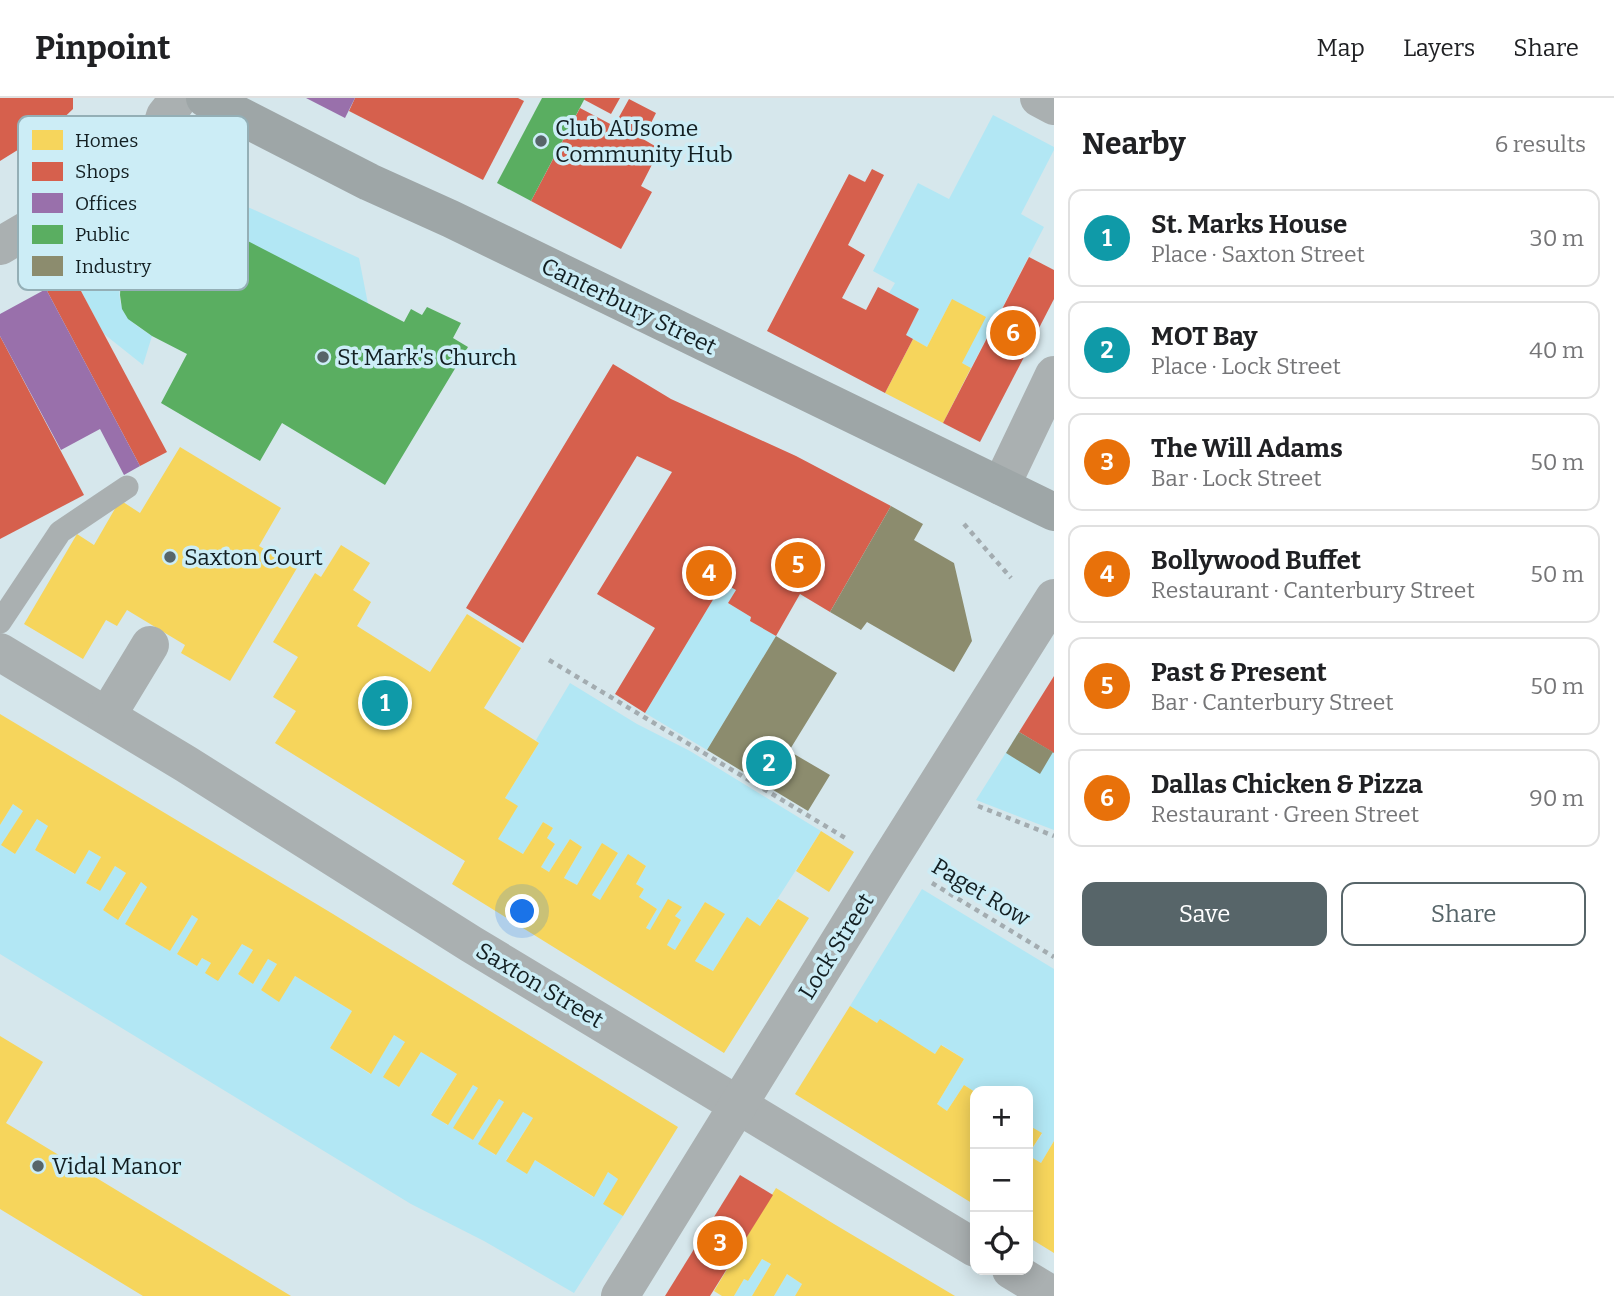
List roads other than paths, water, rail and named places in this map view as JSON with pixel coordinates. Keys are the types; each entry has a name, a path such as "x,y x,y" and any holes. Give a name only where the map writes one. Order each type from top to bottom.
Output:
{"street":[{"path":"165,116 178,98"},
{"name":"Canterbury Street","path":"205,98 240,116"},
{"path":"1039,98 1054,106"},
{"name":"Canterbury Street","path":"248,120 369,182 451,219 1054,512"},
{"path":"0,246 18,235"},
{"path":"1001,486 1054,375"},
{"name":"Lock Street","path":"620,1296 1052,601"},
{"path":"107,716 150,645"},
{"name":"Saxton Street","path":"0,652 471,944 970,1245"},
{"path":"1019,1275 1054,1296"}],"lane":[{"path":"0,622 60,532 127,487"}],"place":[{"name":"Club AUsome Community Hub","path":"541,141"},
{"name":"Dallas Chicken & Pizza","path":"1013,333"},
{"name":"St Mark's Church","path":"323,357"},
{"name":"Saxton Court","path":"170,557"},
{"name":"Past & Present","path":"798,565"},
{"name":"Bollywood Buffet","path":"709,573"},
{"name":"St. Marks House","path":"385,703"},
{"name":"MOT Bay","path":"769,763"},
{"name":"Vidal Manor","path":"38,1166"},
{"name":"The Will Adams","path":"720,1243"}]}
